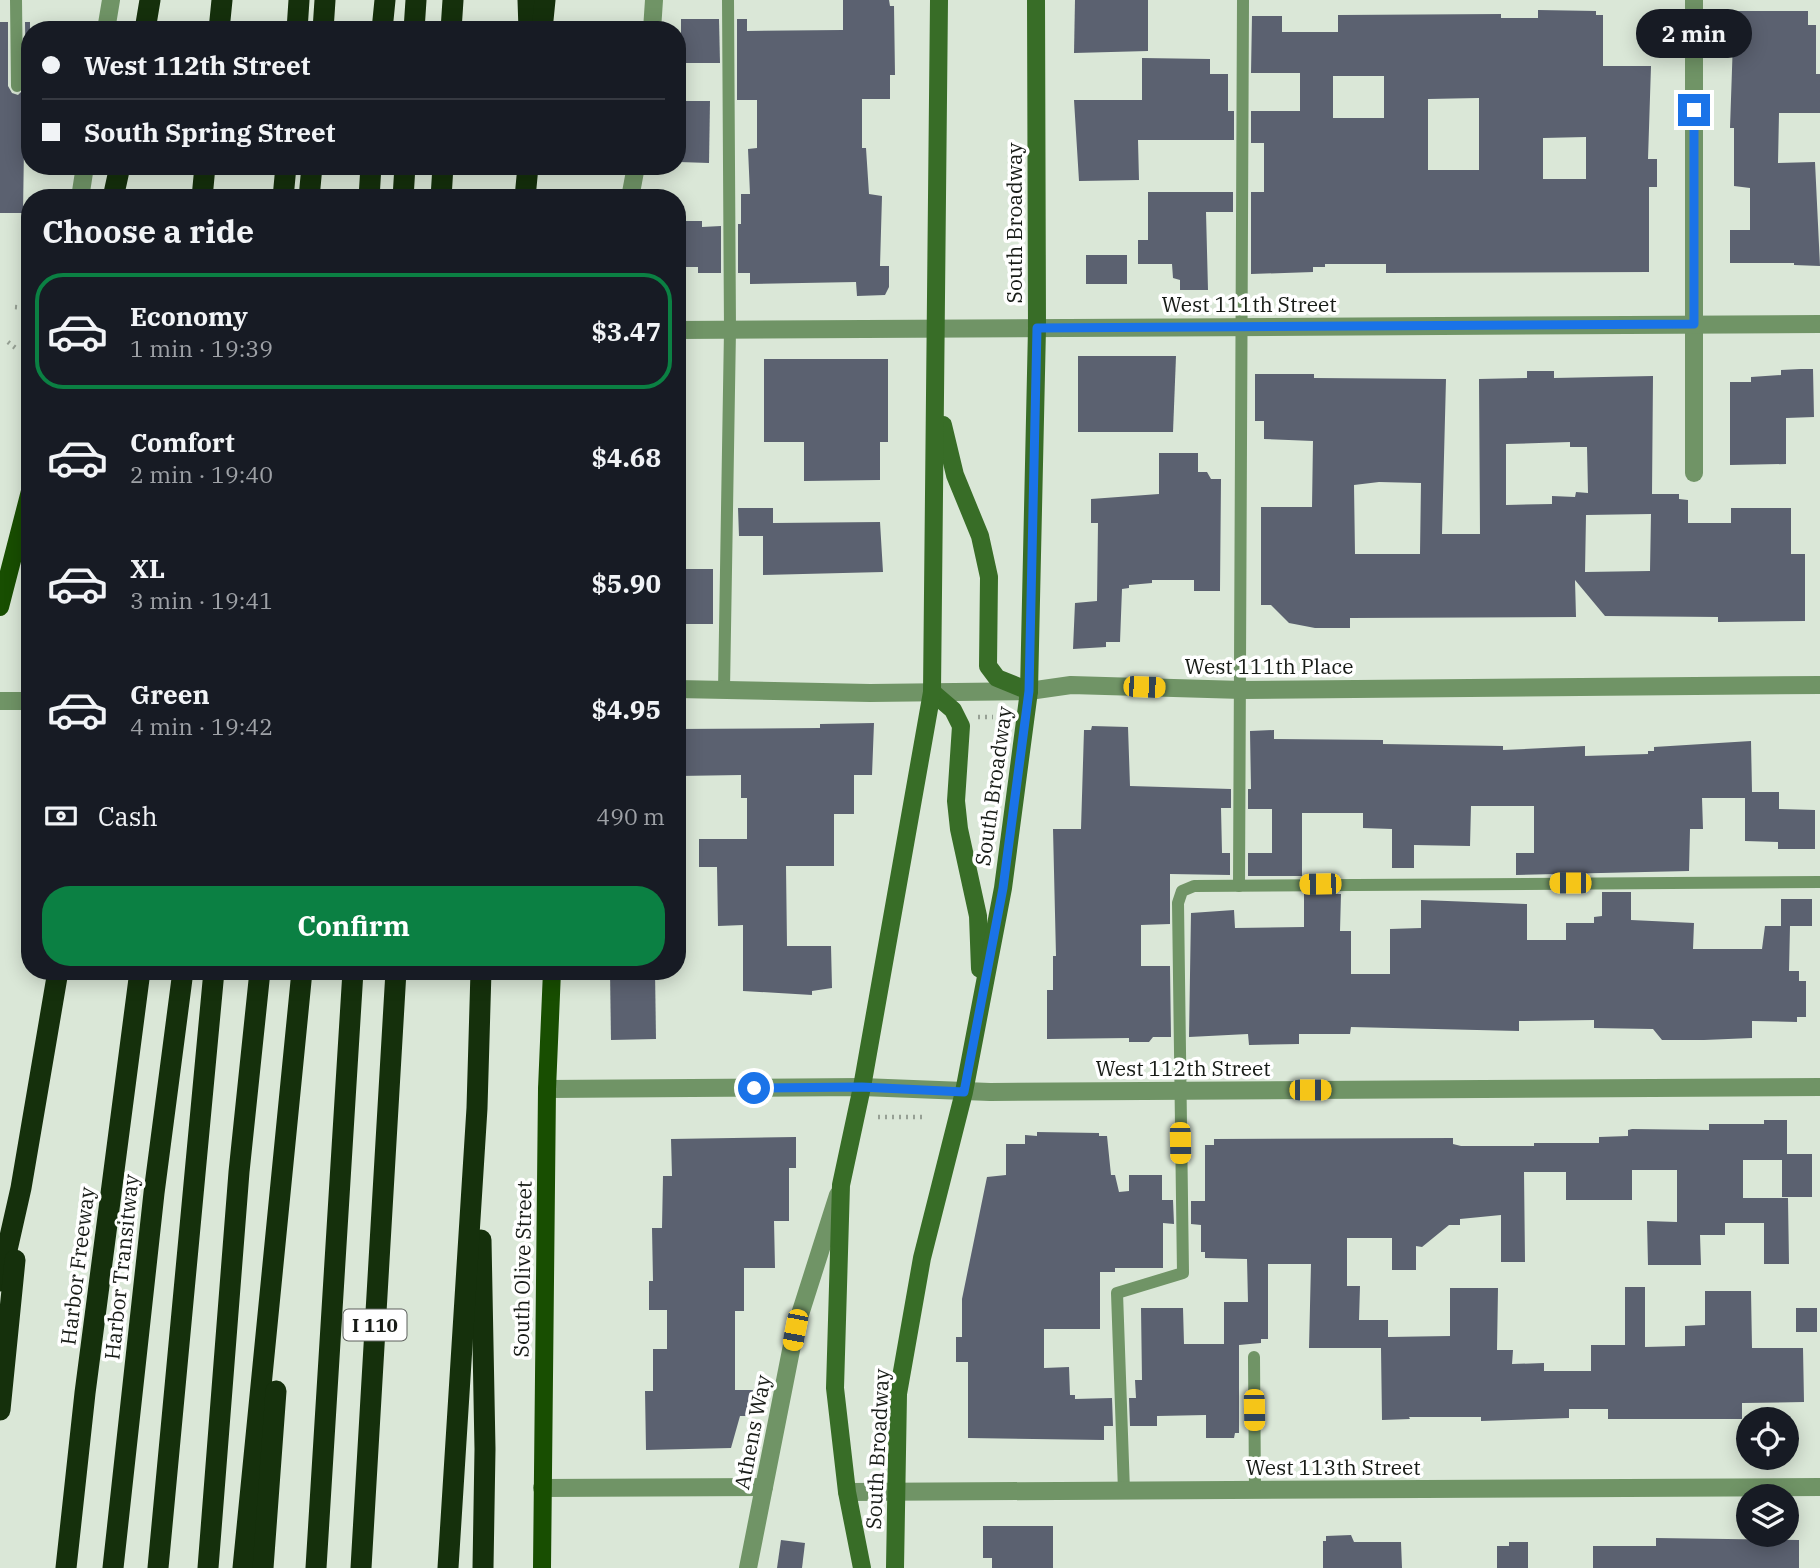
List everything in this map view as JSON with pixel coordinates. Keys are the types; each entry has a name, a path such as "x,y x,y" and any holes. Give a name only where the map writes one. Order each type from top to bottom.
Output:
{"highway":[{"path":"146,21 150,0"},
{"path":"220,21 222,0"},
{"path":"298,21 299,0"},
{"path":"324,21 325,0"},
{"path":"383,21 385,0"},
{"path":"415,21 416,0"},
{"path":"452,21 453,0"},
{"path":"528,0 529,21"},
{"path":"543,21 545,0"},
{"path":"0,1281 21,1188 56,980"},
{"name":"Harbor Freeway","path":"66,1568 85,1392 139,980"},
{"name":"Harbor Transitway","path":"113,1568 154,1193 182,980"},
{"path":"158,1568 213,980"},
{"path":"208,1568 239,1172 259,980"},
{"path":"243,1568 301,980"},
{"path":"263,1568 301,980"},
{"path":"316,1568 352,980"},
{"name":"I 110","path":"361,1568 395,980"},
{"path":"448,1568 477,1108 481,980"},
{"path":"477,1108 484,1389 482,1568"},
{"path":"0,1410 21,1188"}],"main road":[{"name":"South Broadway","path":"862,1568 847,1492 835,1388 841,1185 862,1087 932,692 939,0"},
{"name":"South Broadway","path":"895,1568 898,1394 922,1258 964,1092 1003,888 1029,691 1037,328 1036,0"},
{"path":"936,398 955,475 980,536 989,577 988,666 997,678 1029,691"},
{"path":"0,607 21,526"},
{"path":"932,692 953,710 961,726 956,801 958,829 978,916 981,1000"},
{"name":"South Olive Street","path":"542,1568 547,1089 552,980"}],"street":[{"path":"108,21 111,0"},
{"path":"653,21 654,0"},
{"path":"1694,0 1694,473"},
{"name":"West 111th Street","path":"686,330 1820,324"},
{"name":"West 111th Place","path":"686,690 1029,691 1071,685 1242,690 1820,685"},
{"path":"0,701 21,701"},
{"name":"West 112th Street","path":"547,1089 862,1087 964,1092 1820,1087"},
{"name":"Athens Way","path":"748,1568 795,1330 841,1185"},
{"path":"542,1488 764,1487"},
{"name":"West 113th Street","path":"847,1492 1820,1487"}],"lane":[{"path":"16,0 16,86"},
{"path":"724,690 730,330 728,0"},
{"path":"1239,886 1242,690 1243,0"},
{"path":"1124,1491 1117,1293 1183,1273 1178,1091 1178,894 1194,886 1820,882"},
{"path":"1254,1357 1255,1490"}],"path":[{"path":"15,307 21,308"},
{"path":"8,342 18,349"},
{"path":"878,1117 923,1117"}],"building":[{"path":"843,0 889,0 890,6 894,6 895,75 890,75 890,99 862,99 862,148 866,148 869,194 882,196 880,266 889,266 889,287 885,295 857,296 856,282 750,284 750,273 738,273 738,224 741,224 741,194 750,194 748,149 757,148 757,100 737,100 737,19 747,19 747,31 843,30"},
{"path":"1075,0 1148,0 1148,51 1074,53"},
{"path":"1538,10 1596,11 1596,15 1603,15 1603,66 1651,66 1648,159 1657,159 1657,187 1649,187 1649,272 1386,273 1386,264 1325,264 1325,267 1313,267 1313,272 1251,274 1251,192 1264,192 1264,143 1251,143 1251,111 1300,111 1300,73 1251,73 1252,16 1282,16 1282,32 1338,32 1338,15 1501,14 1501,18 1538,18","holes":["1333,76 1384,76 1384,118 1333,118","1479,98 1479,170 1428,170 1428,99","1586,137 1586,179 1543,179 1543,138"]},
{"path":"1734,11 1808,11 1808,25 1816,25 1816,74 1820,74 1820,113 1779,113 1778,163 1815,162 1820,266 1794,263 1730,263 1730,230 1750,230 1750,188 1734,186 1734,128 1730,128"},
{"path":"719,19 720,63 686,63 686,21 681,21"},
{"path":"0,22 8,22 8,86 12,93 18,95 21,92 23,189 21,189 21,213 0,213"},
{"path":"1142,58 1210,59 1210,74 1228,74 1228,111 1234,111 1234,140 1138,140 1139,180 1079,181 1074,100 1142,100"},
{"path":"686,101 710,101 709,163 686,162"},
{"path":"1148,192 1233,192 1233,212 1206,212 1208,290 1180,290 1180,280 1173,278 1172,264 1138,264 1138,240 1148,240"},
{"path":"686,221 702,221 702,227 721,226 721,273 698,273 698,267 686,267"},
{"path":"1086,255 1127,255 1127,284 1086,284"},
{"path":"1078,356 1176,356 1173,432 1078,432"},
{"path":"764,359 888,359 888,442 880,442 880,480 804,481 804,442 764,442"},
{"path":"1813,369 1814,417 1786,418 1786,464 1730,465 1730,382 1751,382 1751,377 1781,375 1781,370"},
{"path":"1527,371 1554,371 1554,378 1653,376 1652,494 1679,494 1679,499 1688,500 1688,523 1731,523 1731,508 1791,508 1791,554 1805,554 1805,621 1718,622 1718,617 1605,616 1575,580 1576,617 1350,618 1350,628 1315,628 1289,623 1271,605 1261,605 1261,507 1312,507 1313,441 1264,439 1264,421 1255,421 1255,374 1314,374 1314,378 1446,379 1442,534 1480,534 1479,379 1527,378","holes":["1570,442 1570,447 1587,447 1588,493 1576,492 1575,497 1552,496 1552,504 1506,505 1506,444","1379,482 1421,483 1420,554 1355,554 1354,485","1651,514 1650,571 1585,572 1586,515"]},
{"path":"1159,453 1198,453 1198,472 1207,472 1211,479 1221,479 1220,591 1194,591 1194,580 1152,580 1152,583 1129,585 1129,588 1122,589 1120,642 1106,642 1106,647 1073,649 1075,603 1097,601 1098,523 1091,523 1091,499 1159,494"},
{"path":"738,508 773,508 773,523 880,522 883,572 763,575 763,536 739,536"},
{"path":"686,569 713,569 713,624 686,624"},
{"path":"874,723 872,775 854,775 854,814 834,814 834,866 786,866 787,946 831,946 832,988 812,991 812,995 743,991 743,925 718,926 717,867 699,867 699,839 747,839 747,798 741,798 741,775 686,776 686,729 820,728 820,724"},
{"path":"1092,726 1128,727 1130,786 1231,789 1231,808 1221,808 1222,853 1230,853 1230,875 1170,874 1170,924 1141,925 1141,966 1170,966 1171,1037 1153,1037 1149,1042 1129,1042 1129,1038 1047,1039 1047,990 1053,990 1053,956 1056,956 1053,829 1081,829 1084,730 1091,730"},
{"path":"1274,730 1274,739 1383,740 1383,744 1503,746 1503,750 1585,746 1585,756 1648,754 1648,751 1654,751 1654,747 1751,741 1752,792 1779,792 1779,809 1815,810 1815,849 1778,849 1778,842 1745,841 1745,798 1702,798 1703,829 1690,829 1689,871 1516,875 1516,853 1534,853 1534,806 1471,806 1470,846 1414,845 1414,868 1392,868 1392,829 1363,828 1363,813 1302,813 1302,876 1248,876 1248,853 1272,853 1272,809 1248,809 1248,789 1251,789 1250,731"},
{"path":"1602,892 1631,892 1631,920 1694,923 1693,949 1762,949 1765,926 1781,926 1781,899 1812,899 1812,926 1790,926 1789,971 1799,971 1799,981 1806,981 1806,1017 1797,1017 1797,1022 1752,1021 1752,1038 1704,1040 1662,1040 1653,1029 1594,1028 1594,1020 1519,1021 1519,1031 1351,1027 1350,1034 1299,1034 1299,1044 1249,1045 1248,1034 1189,1037 1191,913 1234,910 1235,928 1304,927 1304,894 1341,894 1340,931 1351,931 1351,974 1390,974 1390,929 1421,928 1421,900 1527,904 1527,940 1566,940 1566,923 1594,923 1594,917 1602,916"},
{"path":"610,980 655,980 656,1039 611,1040"},
{"path":"1764,1120 1787,1120 1787,1154 1812,1154 1812,1197 1782,1197 1782,1160 1743,1160 1743,1198 1788,1198 1789,1264 1764,1264 1764,1223 1725,1223 1725,1235 1700,1235 1701,1265 1648,1265 1647,1221 1677,1222 1677,1170 1632,1170 1632,1200 1566,1200 1566,1172 1524,1172 1525,1262 1501,1262 1501,1215 1460,1219 1460,1225 1449,1225 1422,1247 1416,1246 1416,1270 1392,1270 1392,1238 1347,1238 1347,1286 1360,1286 1359,1320 1388,1320 1388,1337 1450,1336 1450,1288 1498,1288 1497,1350 1513,1350 1512,1364 1544,1363 1544,1371 1591,1371 1591,1345 1625,1345 1625,1287 1645,1287 1645,1347 1685,1346 1685,1326 1705,1325 1705,1291 1751,1291 1752,1348 1803,1348 1804,1402 1742,1403 1742,1407 1736,1407 1736,1419 1608,1419 1608,1409 1569,1409 1569,1418 1481,1421 1481,1417 1409,1417 1410,1419 1382,1420 1381,1348 1309,1348 1311,1264 1268,1264 1268,1339 1261,1339 1261,1343 1239,1345 1239,1433 1235,1433 1234,1438 1206,1438 1206,1415 1157,1416 1157,1426 1130,1426 1129,1398 1136,1398 1135,1380 1142,1380 1141,1308 1183,1308 1184,1344 1224,1344 1224,1302 1248,1302 1247,1259 1205,1258 1205,1252 1201,1252 1201,1225 1191,1224 1191,1201 1205,1201 1205,1145 1214,1145 1214,1139 1453,1138 1453,1144 1461,1146 1534,1146 1534,1143 1599,1143 1599,1137 1628,1136 1628,1130 1632,1129 1709,1130 1709,1124 1764,1124"},
{"path":"1037,1132 1099,1133 1099,1136 1107,1136 1111,1175 1115,1175 1119,1192 1129,1191 1129,1175 1162,1175 1162,1200 1173,1200 1174,1224 1163,1223 1163,1268 1115,1268 1115,1272 1100,1272 1100,1329 1044,1329 1044,1368 1069,1367 1070,1395 1075,1395 1075,1399 1112,1398 1113,1426 1104,1426 1104,1440 968,1438 968,1362 956,1362 956,1337 962,1337 962,1299 987,1177 1006,1175 1006,1144 1025,1144 1025,1135 1037,1136"},
{"path":"796,1137 796,1168 789,1168 789,1221 774,1221 775,1268 744,1268 744,1311 735,1311 735,1390 753,1390 748,1416 740,1416 731,1448 646,1450 645,1391 653,1391 653,1349 667,1349 667,1310 649,1310 649,1281 653,1281 652,1228 662,1228 663,1176 672,1176 671,1139"},
{"path":"1796,1308 1817,1308 1817,1332 1796,1332"},
{"path":"983,1526 1053,1526 1053,1568 992,1568 992,1558 983,1558"},
{"path":"1351,1535 1354,1542 1401,1542 1402,1568 1323,1568 1323,1541 1326,1541 1326,1536"},
{"path":"1656,1538 1736,1539 1736,1547 1799,1547 1799,1568 1593,1568 1593,1546 1656,1546"},
{"path":"781,1540 805,1543 802,1568 777,1568"},
{"path":"1509,1542 1528,1542 1528,1568 1497,1568 1497,1546 1509,1546"}],"route":[{"path":"754,1088 862,1087 964,1092 1003,888 1029,691 1037,328 1694,324 1694,110"}]}
